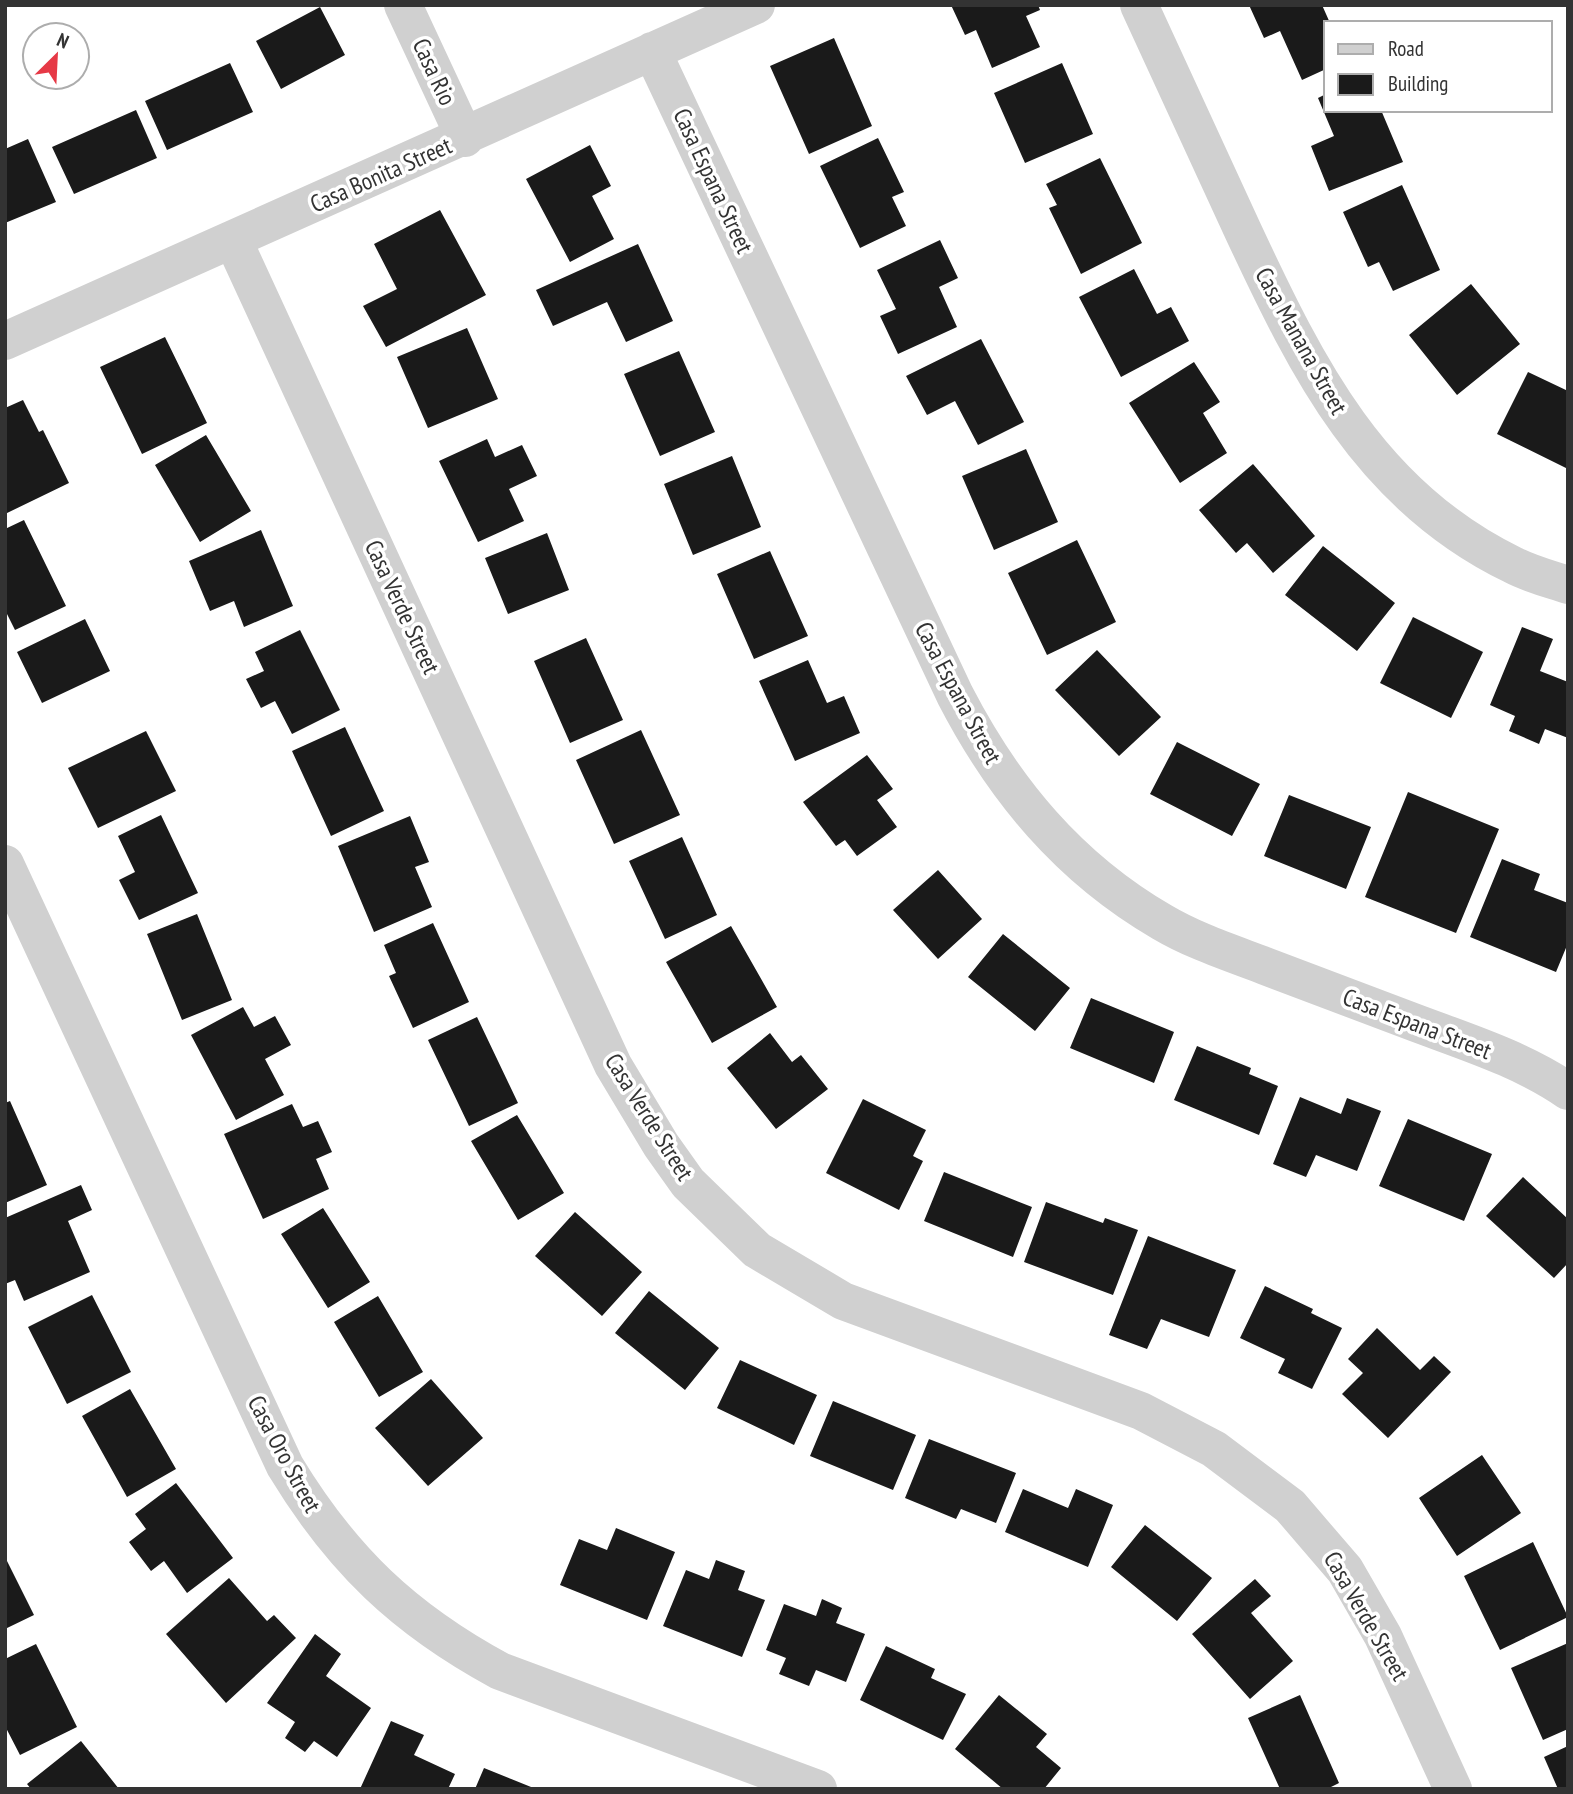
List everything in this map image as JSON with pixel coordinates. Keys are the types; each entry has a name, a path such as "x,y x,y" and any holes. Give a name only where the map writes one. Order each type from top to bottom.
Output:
{"street":[{"name":"Casa Rio","path":"402,5 465,138"},
{"name":"Casa Bonita Street","path":"5,341 465,138 756,5"},
{"name":"Casa Manana Street","path":"1139,5 1285,320 1314,376 1349,428 1395,481 1446,526 1516,567 1568,585"},
{"name":"Casa Espana Street","path":"652,51 955,695 979,742 1008,786 1041,826 1079,863 1120,895 1164,923 1232,953 1517,1061 1568,1091"},
{"name":"Casa Verde Street","path":"233,240 614,1065 688,1183 757,1250 843,1301 1141,1410 1214,1449 1257,1479 1290,1506 1345,1570 1382,1636 1453,1789"},
{"name":"Casa Oro Street","path":"5,864 285,1466 311,1509 341,1549 376,1586 414,1618 456,1647 500,1671 818,1789"}],"building":[{"path":"951,5 1038,5 1040,10 1026,16 1040,47 992,68 976,30 965,35"},
{"path":"1249,5 1322,5 1329,21 1324,21 1324,70 1302,80 1280,31 1264,38"},
{"path":"320,7 345,55 281,89 256,41"},
{"path":"834,38 872,126 809,154 770,66"},
{"path":"230,63 253,112 167,150 145,101"},
{"path":"1062,63 1093,134 1025,163 994,93"},
{"path":"1324,95 1324,112 1382,112 1403,162 1329,191 1311,146 1334,136 1318,98"},
{"path":"136,110 157,158 74,194 52,147"},
{"path":"878,138 904,192 892,197 906,226 860,248 820,166"},
{"path":"28,139 56,202 5,223 5,149"},
{"path":"590,145 611,186 592,196 614,239 570,262 526,179"},
{"path":"1100,158 1142,243 1081,274 1049,208 1057,205 1046,184"},
{"path":"1402,185 1440,270 1393,291 1379,262 1368,267 1343,212"},
{"path":"440,210 486,295 386,347 363,306 397,289 374,244"},
{"path":"940,240 958,278 939,287 957,327 898,354 880,316 896,309 877,270"},
{"path":"638,244 673,321 626,342 607,302 553,326 536,290"},
{"path":"1134,269 1157,314 1171,307 1189,341 1121,377 1079,297"},
{"path":"1471,284 1520,344 1457,395 1409,335"},
{"path":"467,328 498,399 428,428 397,357"},
{"path":"165,337 207,423 142,454 100,367"},
{"path":"981,339 1024,422 978,445 955,401 927,415 906,376"},
{"path":"679,351 715,432 660,456 624,374"},
{"path":"1194,362 1220,402 1203,413 1227,453 1180,483 1129,403"},
{"path":"1528,372 1568,391 1568,469 1497,434"},
{"path":"23,400 39,432 43,430 69,483 5,514 5,408"},
{"path":"206,435 251,511 200,542 155,465"},
{"path":"487,439 495,457 522,445 537,476 509,489 524,521 478,542 439,461"},
{"path":"1026,449 1058,522 994,550 962,476"},
{"path":"732,456 761,527 693,555 664,484"},
{"path":"1253,464 1315,536 1273,573 1247,543 1236,553 1199,510"},
{"path":"24,520 66,606 15,630 5,610 5,529"},
{"path":"261,530 293,606 244,627 234,601 210,611 189,561"},
{"path":"547,533 569,590 508,614 485,558"},
{"path":"1077,540 1116,622 1047,655 1008,573"},
{"path":"1323,546 1395,603 1357,651 1285,595"},
{"path":"770,551 808,636 754,659 717,574"},
{"path":"1413,617 1483,652 1451,718 1380,683"},
{"path":"85,619 110,671 42,703 17,652"},
{"path":"1522,627 1553,639 1540,671 1568,682 1568,738 1545,729 1539,744 1509,731 1515,716 1490,705"},
{"path":"300,630 340,710 292,734 275,701 261,708 246,679 264,671 255,652"},
{"path":"586,638 623,720 570,743 534,661"},
{"path":"1097,650 1161,717 1119,756 1055,690"},
{"path":"808,660 827,703 844,696 860,733 795,761 759,681"},
{"path":"345,727 384,811 331,836 292,751"},
{"path":"641,730 680,815 614,844 576,760"},
{"path":"146,731 176,791 98,828 68,768"},
{"path":"1177,742 1260,784 1232,836 1150,794"},
{"path":"867,755 893,789 877,800 897,827 857,856 845,840 836,846 803,802"},
{"path":"1408,792 1499,829 1456,933 1365,897"},
{"path":"1289,795 1371,827 1346,889 1264,856"},
{"path":"161,815 198,893 139,920 119,880 135,872 118,836"},
{"path":"410,816 429,862 415,867 432,907 374,932 338,846"},
{"path":"682,837 717,915 665,939 629,861"},
{"path":"1502,859 1540,874 1534,890 1568,903 1568,943 1556,972 1470,937"},
{"path":"938,870 982,919 938,959 893,910"},
{"path":"197,914 232,1000 182,1020 147,934"},
{"path":"433,923 469,1002 413,1028 389,976 396,973 384,945"},
{"path":"731,926 777,1007 712,1043 666,962"},
{"path":"1003,934 1070,988 1035,1031 968,977"},
{"path":"1091,998 1174,1032 1154,1083 1070,1048"},
{"path":"243,1007 254,1027 275,1016 291,1045 265,1059 284,1095 236,1120 191,1035"},
{"path":"477,1017 518,1103 469,1126 428,1040"},
{"path":"770,1033 792,1062 801,1055 828,1089 776,1129 727,1068"},
{"path":"1197,1046 1251,1068 1249,1074 1278,1086 1259,1135 1174,1100"},
{"path":"1300,1097 1341,1114 1347,1098 1381,1111 1357,1171 1316,1155 1306,1177 1273,1164"},
{"path":"863,1099 926,1130 913,1156 923,1161 899,1210 826,1173"},
{"path":"10,1101 47,1185 5,1203 5,1103"},
{"path":"292,1104 303,1127 318,1121 332,1152 316,1159 329,1189 263,1219 224,1134"},
{"path":"517,1115 564,1193 518,1220 471,1141"},
{"path":"1408,1119 1492,1154 1464,1221 1379,1186"},
{"path":"944,1172 1032,1207 1013,1257 924,1221"},
{"path":"1523,1177 1568,1219 1568,1263 1554,1278 1486,1216"},
{"path":"81,1185 92,1210 68,1221 90,1272 24,1301 15,1280 5,1284 5,1218"},
{"path":"1046,1202 1103,1223 1105,1218 1138,1230 1113,1295 1024,1262"},
{"path":"323,1208 370,1282 328,1308 281,1234"},
{"path":"575,1212 642,1272 602,1316 535,1256"},
{"path":"1148,1236 1236,1270 1209,1337 1161,1319 1147,1349 1109,1335"},
{"path":"1265,1286 1313,1309 1311,1313 1342,1328 1312,1389 1278,1373 1285,1359 1240,1338"},
{"path":"649,1291 719,1348 685,1390 615,1333"},
{"path":"92,1295 131,1372 67,1404 28,1327"},
{"path":"378,1296 423,1372 379,1397 334,1322"},
{"path":"1377,1328 1420,1370 1434,1356 1451,1372 1388,1438 1342,1394 1363,1373 1348,1359"},
{"path":"740,1360 817,1395 794,1445 717,1408"},
{"path":"431,1379 483,1438 428,1486 375,1428"},
{"path":"130,1389 176,1469 127,1497 82,1416"},
{"path":"833,1401 916,1435 893,1490 810,1456"},
{"path":"929,1439 1016,1473 996,1523 961,1509 956,1519 905,1498"},
{"path":"1482,1455 1521,1513 1457,1556 1419,1498"},
{"path":"176,1483 233,1558 187,1593 164,1561 151,1571 129,1542 146,1529 135,1514"},
{"path":"1023,1489 1068,1508 1076,1489 1113,1505 1088,1567 1005,1532"},
{"path":"1145,1525 1212,1578 1177,1621 1111,1567"},
{"path":"616,1528 675,1552 647,1620 560,1585 579,1539 607,1550"},
{"path":"1533,1542 1568,1617 1500,1650 1464,1576"},
{"path":"5,1557 34,1615 5,1629"},
{"path":"716,1560 745,1571 738,1590 765,1600 742,1657 663,1626 686,1570 709,1579"},
{"path":"229,1578 267,1621 274,1615 296,1638 226,1703 166,1634"},
{"path":"1255,1579 1271,1596 1251,1613 1293,1661 1250,1699 1192,1634"},
{"path":"822,1599 842,1608 836,1623 865,1634 846,1682 816,1670 809,1686 779,1674 786,1658 766,1650 784,1604 816,1616"},
{"path":"315,1634 341,1654 326,1676 371,1708 337,1757 314,1741 305,1752 285,1738 295,1722 267,1703"},
{"path":"1568,1643 1568,1729 1543,1740 1511,1668"},
{"path":"36,1644 77,1727 20,1755 5,1726 5,1659"},
{"path":"886,1646 935,1669 931,1678 966,1694 943,1740 860,1700"},
{"path":"999,1695 1047,1734 1036,1747 1061,1768 1044,1789 1003,1789 955,1749"},
{"path":"1300,1695 1339,1783 1327,1789 1280,1789 1248,1718"},
{"path":"391,1721 424,1735 414,1755 455,1774 448,1789 360,1789"},
{"path":"81,1741 119,1789 31,1789 27,1784"},
{"path":"1568,1746 1568,1789 1558,1789 1544,1757"},
{"path":"484,1768 536,1789 475,1789"}]}
